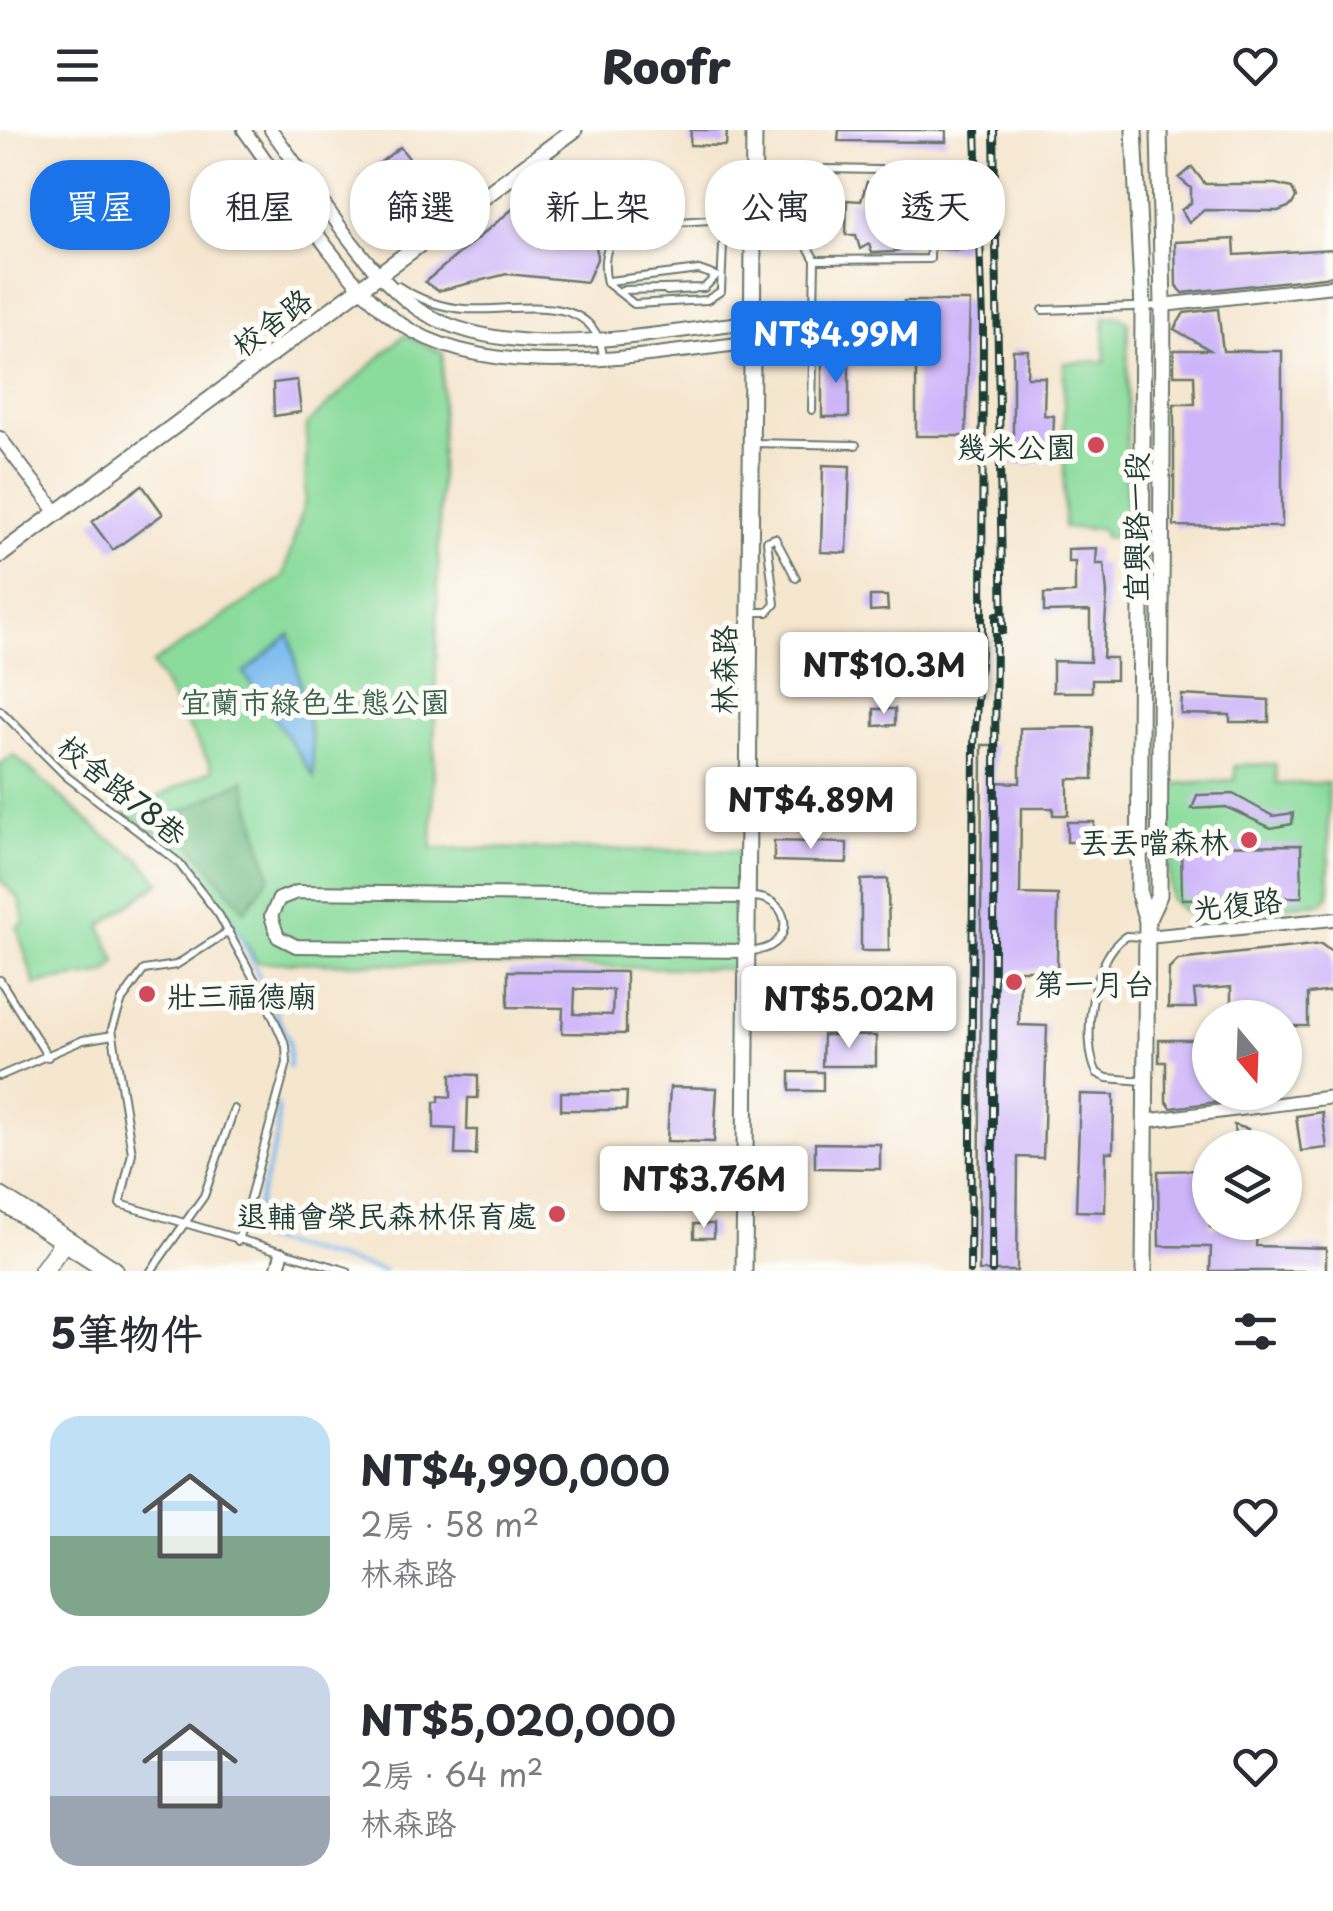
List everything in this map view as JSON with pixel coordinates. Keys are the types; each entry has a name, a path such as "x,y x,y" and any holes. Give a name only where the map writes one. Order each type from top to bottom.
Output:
{"main road":[{"path":"0,1198 112,1271"},
{"path":"43,1271 65,1240"}],"street":[{"path":"244,130 362,288 413,332 454,350 508,358 604,358 749,343"},
{"path":"271,130 380,274 411,304 462,332 512,339 601,338 749,322"},
{"name":"校舍路","path":"0,556 574,130"},
{"name":"林森路","path":"754,130 754,160"},
{"name":"宜興路一段","path":"1134,130 1143,308 1139,894 1147,929 1144,1271"},
{"name":"宜興路一段","path":"1147,929 1160,895 1163,306 1158,130"},
{"name":"林森路","path":"744,1271 752,250"},
{"path":"1163,306 1333,286"},
{"path":"0,438 58,514"},
{"path":"746,951 296,946 278,936 271,916 279,899 297,892 747,897"},
{"name":"光復路","path":"1147,929 1333,919"},
{"path":"1145,1121 1333,1097"},
{"path":"276,1271 282,1254"}],"lane":[{"path":"815,260 930,259 932,171 845,170"},
{"path":"607,280 609,243 618,231 632,225 705,224"},
{"path":"607,280 634,304 708,300 721,291 726,250"},
{"path":"810,250 815,260 812,410"},
{"path":"607,280 708,270 715,281 704,288"},
{"path":"380,274 414,296 452,308 530,306 562,310 578,316 601,338 604,358"},
{"path":"607,280 622,290 704,288 722,277"},
{"path":"1043,310 1163,306"},
{"path":"750,443 856,445"},
{"path":"750,612 768,612 775,604 767,542 774,538 782,545 796,578"},
{"name":"校舍路78巷","path":"0,710 66,776 178,862 229,932 265,998 286,1046 286,1063 238,1241"},
{"path":"746,951 764,951 779,941 785,924 780,908 766,897 747,897"},
{"path":"1145,1081 1106,1078 1098,1072 1091,1036 1096,982 1107,952 1126,936 1147,929"},
{"path":"229,932 176,965 144,970 122,1000 114,1035 132,1153 120,1204 347,1271"},
{"path":"0,980 48,1057"},
{"path":"0,1076 84,1040 114,1035"},
{"path":"151,1271 204,1196 234,1109"}],"green space":[{"name":"幾米公園","path":"1120,316 1128,322 1126,537 1104,537 1103,529 1064,528 1064,363 1105,361 1104,317"},
{"name":"宜蘭市綠色生態公園","path":"404,335 443,353 432,848 740,851 738,969 257,962 202,878 167,842 125,814 213,769 152,664 283,577 305,501 307,424"},
{"path":"14,755 105,836 140,859 160,882 101,926 116,961 107,973 35,985 17,928 24,922 20,900 0,880 0,764"},
{"name":"丟丟噹森林","path":"1275,764 1277,784 1328,783 1329,895 1322,903 1184,912 1170,898 1169,784 1235,780 1235,765"},
{"path":"244,780 270,876 245,911 169,818"}],"water":[{"path":"290,634 312,741 314,777 244,673"}],"building":[{"path":"691,130 727,130 726,146 690,145"},
{"path":"839,130 946,130 946,142 838,141"},
{"path":"400,147 410,160 383,160"},
{"path":"1192,167 1205,184 1276,184 1292,188 1296,198 1291,206 1278,211 1204,210 1189,223 1181,210 1191,203 1191,188 1179,178"},
{"path":"865,188 865,246 860,249 856,235 846,235 847,200 861,201"},
{"path":"510,211 510,250 596,250 597,259 587,282 507,274 438,291 425,282 463,250 490,250 490,228"},
{"path":"1234,239 1235,255 1333,249 1333,276 1183,293 1176,285 1175,242"},
{"path":"904,301 970,301 966,436 916,436 916,361 903,361"},
{"path":"1218,309 1223,351 1282,351 1282,527 1174,526 1174,404 1195,404 1194,375 1174,375 1174,350 1210,350 1174,329 1184,313"},
{"path":"1013,350 1028,350 1027,377 1045,377 1044,415 1054,416 1053,448 1034,448 1034,464 1013,464"},
{"path":"822,356 849,356 849,417 822,417"},
{"path":"297,380 301,412 274,416 273,383"},
{"path":"823,465 850,466 847,553 821,552"},
{"path":"142,485 163,514 113,550 92,522"},
{"path":"1097,548 1096,564 1104,564 1107,593 1103,658 1116,658 1116,680 1092,680 1092,692 1053,692 1053,661 1090,662 1090,611 1044,612 1044,594 1075,593 1075,562 1068,562 1068,549"},
{"path":"870,596 887,596 888,610 870,611"},
{"path":"1182,695 1269,700 1269,722 1230,722 1230,715 1181,714"},
{"path":"874,709 895,709 895,725 874,726"},
{"path":"1093,727 1093,779 1068,779 1068,815 1053,815 1053,808 1021,808 1020,894 1058,895 1057,970 1020,970 1019,1025 1047,1026 1043,1158 1018,1157 1017,1271 979,1271 982,745 994,745 994,782 1020,783 1020,728"},
{"path":"1233,794 1273,816 1293,813 1292,824 1271,828 1226,807 1192,809 1197,795"},
{"path":"1067,822 1094,822 1094,842 1067,842"},
{"path":"774,841 847,843 847,863 774,861"},
{"path":"1301,845 1302,897 1182,899 1181,846"},
{"path":"888,879 889,951 861,951 861,880"},
{"path":"1321,944 1333,953 1332,991 1308,994 1308,1026 1302,1026 1302,1000 1231,1000 1231,987 1194,990 1192,1008 1168,1008 1169,969 1178,960"},
{"path":"508,971 626,972 626,1034 562,1033 563,1008 508,1007","holes":["575,989 613,990 612,1015 574,1014"]},
{"path":"823,1035 876,1036 876,1066 822,1066"},
{"path":"1159,1040 1192,1040 1192,1105 1171,1108 1166,1101 1166,1062 1159,1062"},
{"path":"790,1072 823,1072 823,1091 790,1091"},
{"name":"退輔會榮民森林保育處","path":"451,1074 478,1075 478,1098 468,1098 467,1130 477,1130 476,1155 455,1155 456,1129 434,1128 434,1102 439,1102 439,1096 451,1097"},
{"path":"670,1087 717,1088 714,1142 667,1141"},
{"path":"561,1092 627,1092 626,1110 561,1110"},
{"path":"1080,1094 1114,1095 1113,1152 1106,1152 1105,1212 1076,1211"},
{"path":"1322,1112 1327,1148 1302,1151 1302,1130 1298,1130 1296,1116"},
{"path":"815,1143 880,1144 880,1169 815,1168"},
{"path":"1192,1170 1192,1240 1256,1240 1256,1246 1326,1248 1326,1271 1210,1271 1211,1247 1159,1246 1158,1171"},
{"path":"686,1173 686,1188 672,1188 671,1174"},
{"path":"694,1224 714,1224 714,1238 694,1238"}],"waterway":[{"path":"234,922 289,1041 289,1067"},
{"path":"278,1105 277,1137 249,1236 384,1271"}],"railway":[{"path":"970,1271 974,744 982,637 983,322 976,130"},
{"path":"994,130 1003,631"},
{"path":"992,1271 996,615"}],"place":[{"name":"幾米公園","path":"1096,445"},
{"name":"丟丟噹森林","path":"1249,840"},
{"name":"第一月台","path":"1014,982"},
{"name":"壯三福德廟","path":"147,994"},
{"name":"退輔會榮民森林保育處","path":"557,1214"}]}
